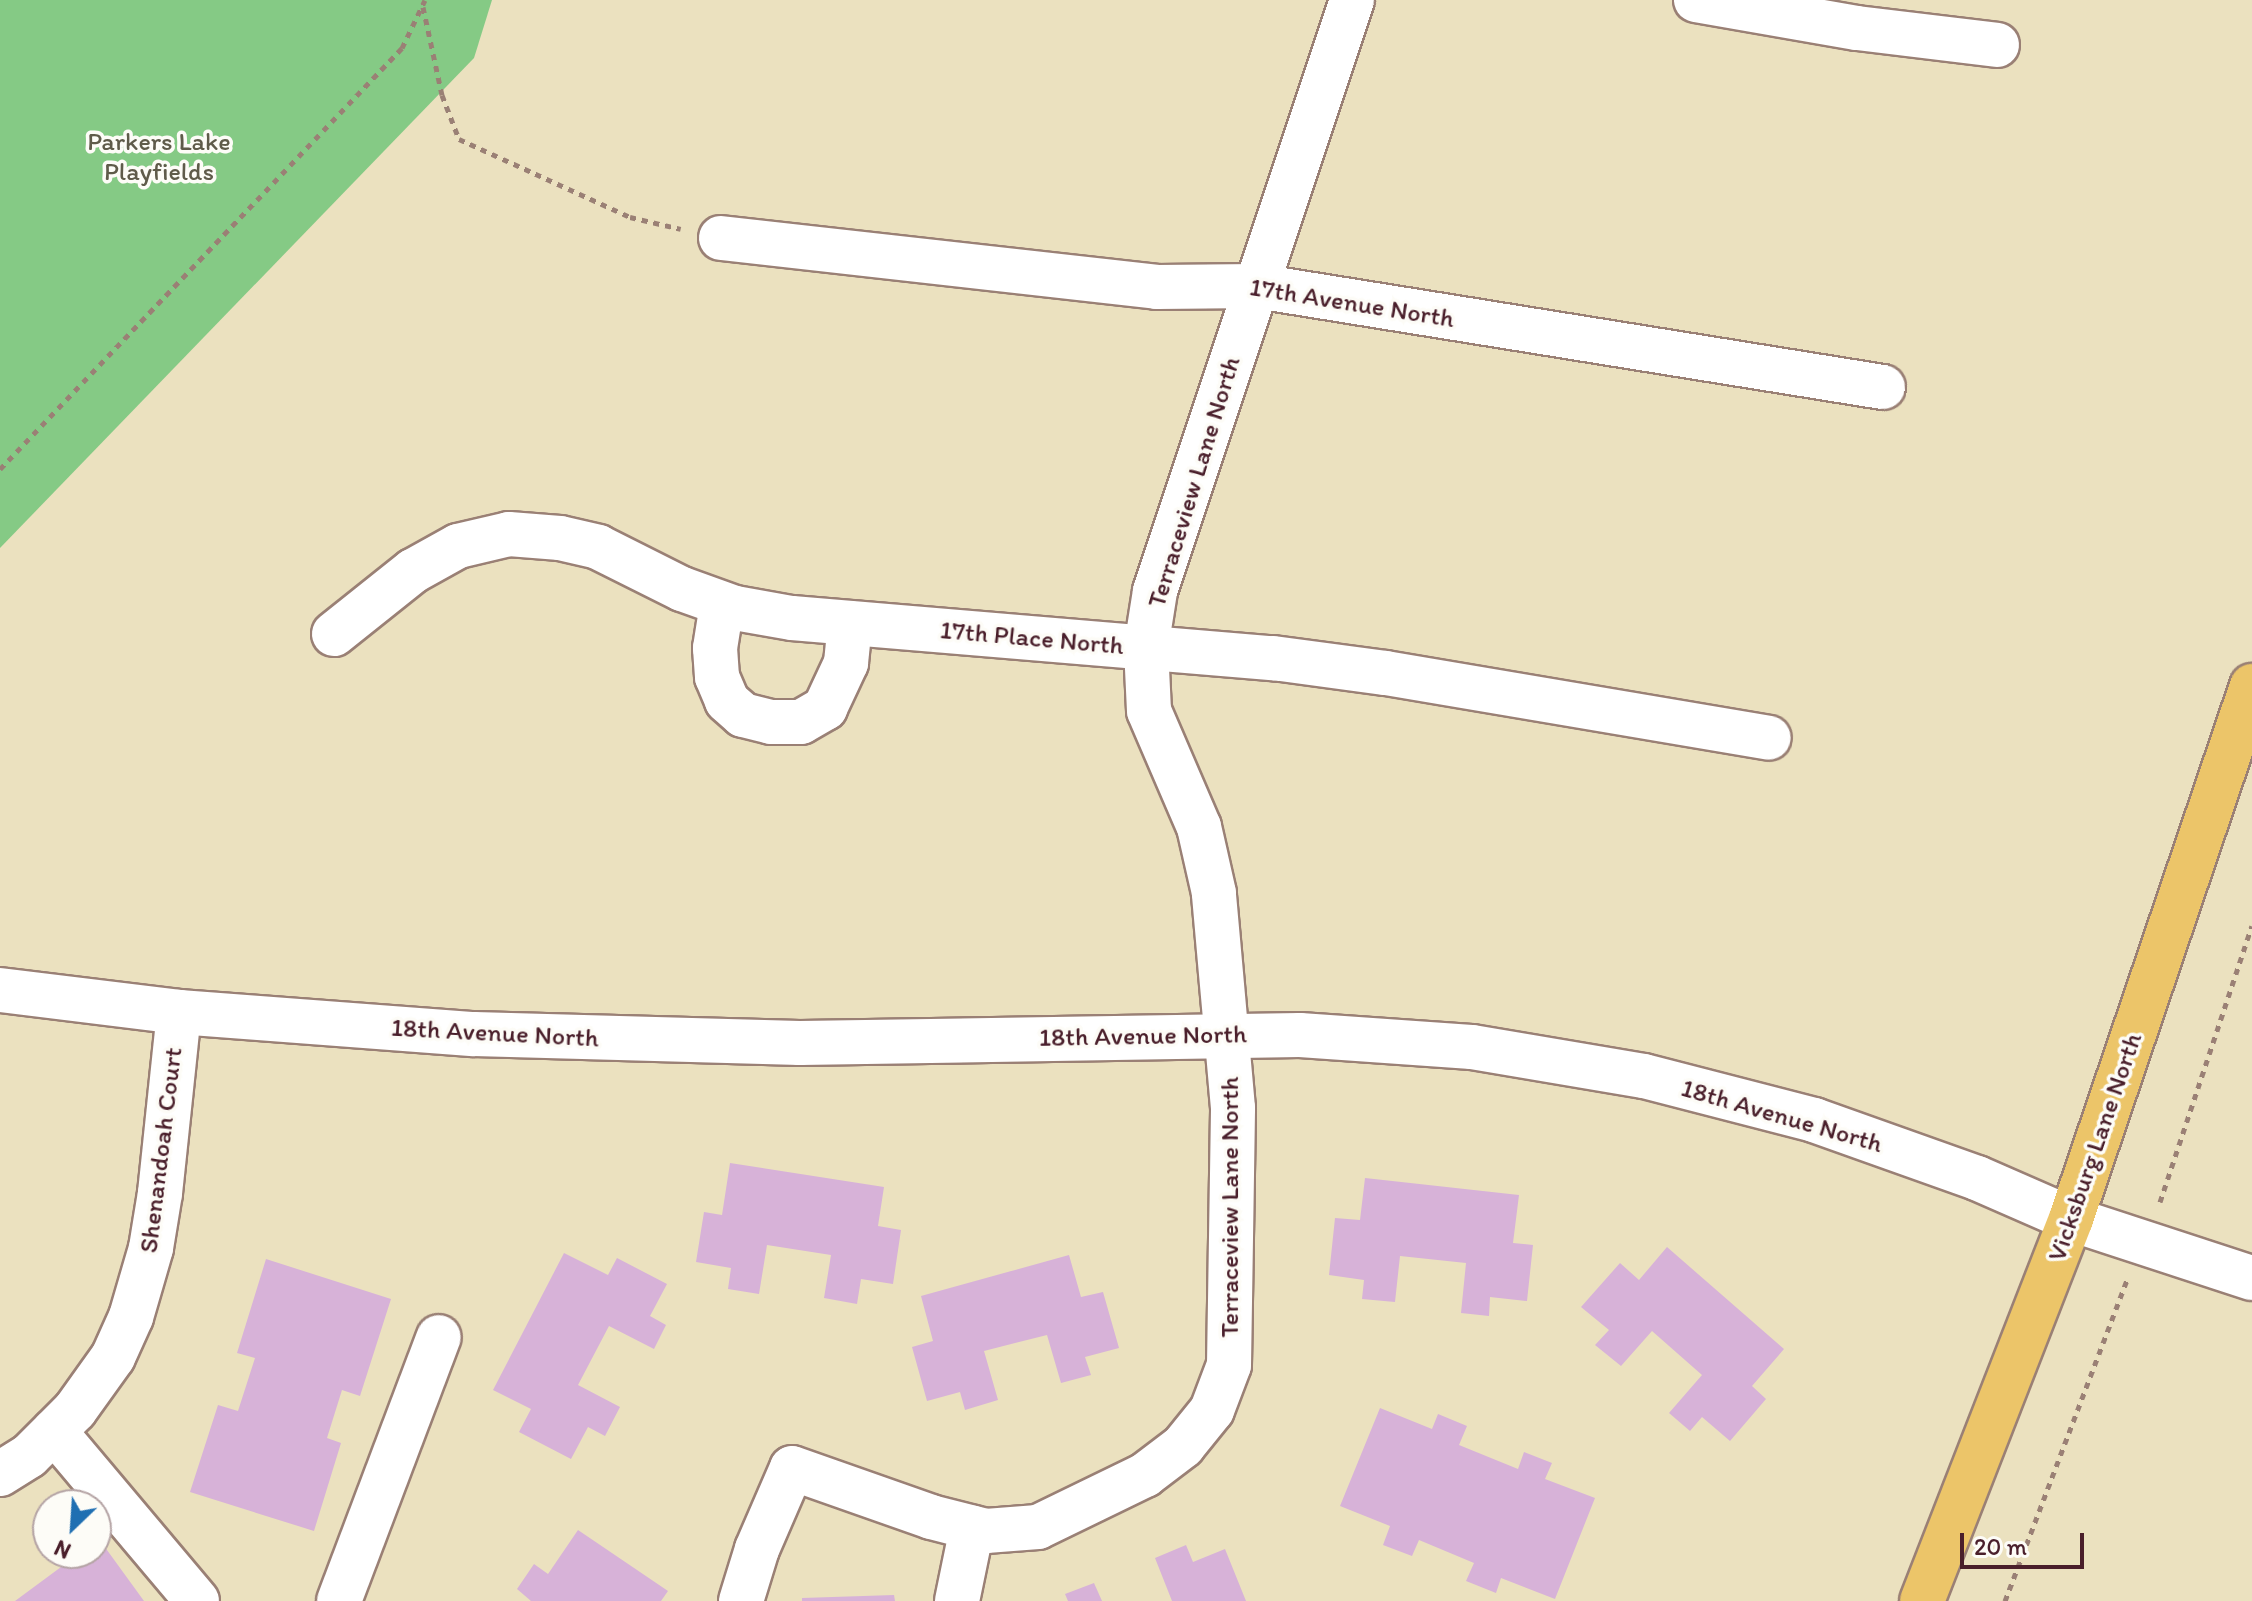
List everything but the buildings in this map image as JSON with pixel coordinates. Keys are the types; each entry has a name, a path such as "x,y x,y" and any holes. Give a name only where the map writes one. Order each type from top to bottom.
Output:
{"main road":[{"name":"Vicksburg Lane North","path":"1922,1601 2071,1219 2252,686"}],"street":[{"name":"Terraceview Lane North","path":"741,1601 757,1549 792,1468 972,1528 986,1531 1038,1527 1089,1504 1154,1468 1183,1446 1212,1410 1229,1365 1233,1108 1229,1035 1214,893 1199,827 1149,711 1146,648 1155,591 1352,0"},
{"path":"1696,0 1857,28 1997,45"},
{"name":"17th Avenue North","path":"721,238 1157,287 1257,286 1883,387"},
{"name":"17th Place North","path":"334,634 413,571 458,546 509,534 560,538 598,547 682,589 722,604 792,618 1273,658 1386,673 1769,738"},
{"path":"722,604 715,648 717,677 727,701 743,715 771,722 801,722 825,708 846,663 850,623"},
{"name":"18th Avenue North","path":"0,990 179,1012 474,1034 800,1043 1300,1035 1472,1047 1644,1076 1814,1120 1977,1178 2071,1219 2252,1278"},
{"name":"Shenandoah Court","path":"0,1474 29,1456 75,1410 113,1357 131,1317 151,1248 160,1193 179,1012"},
{"path":"339,1601 439,1337"},
{"path":"54,1431 197,1601"},
{"path":"957,1601 972,1528"}],"path":[{"path":"423,2 442,95 459,139 630,217 721,238"},
{"path":"0,469 402,48 423,2"}],"green space":[{"name":"Parkers Lake Playfields","path":"0,0 492,0 474,58 0,548"}]}
